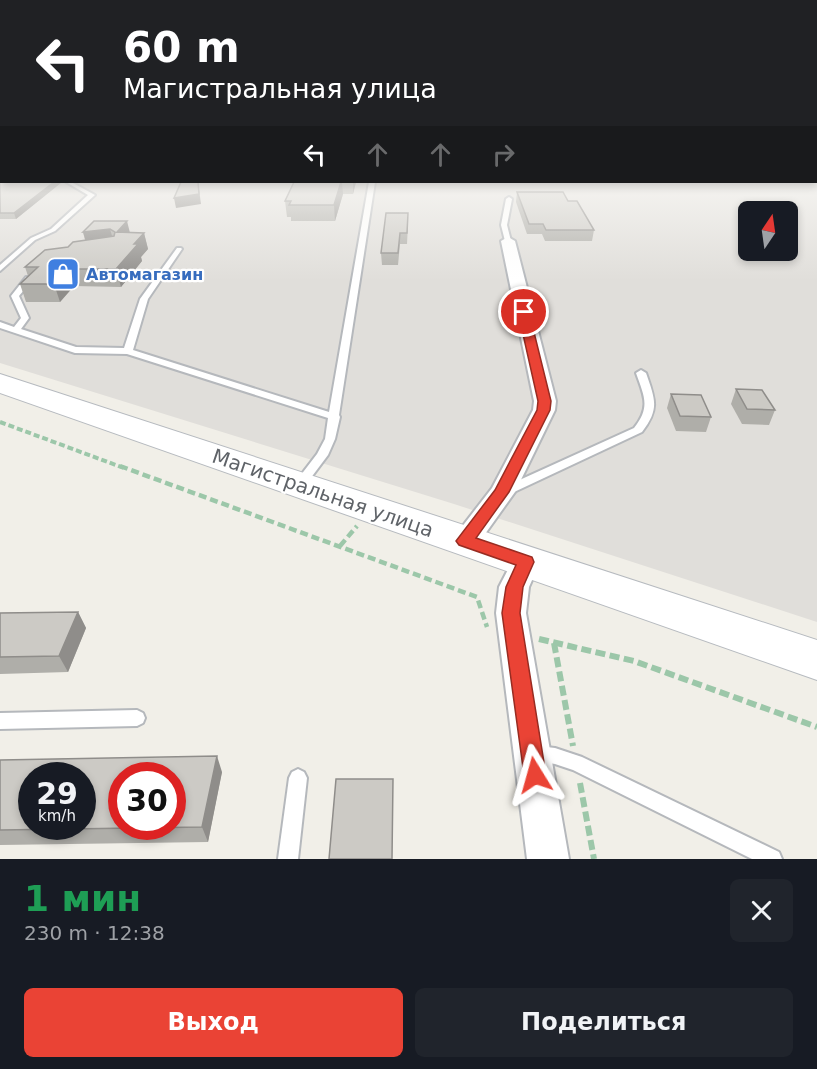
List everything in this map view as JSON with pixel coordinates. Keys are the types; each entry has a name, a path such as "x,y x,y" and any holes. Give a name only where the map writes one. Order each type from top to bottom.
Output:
{"main road":[{"name":"Магистральная улица","path":"0,383 817,660"}],"street":[{"path":"465,541 502,492 537,428 545,401 508,242"},
{"path":"526,562 514,587 512,602 514,637 548,859"}],"lane":[{"path":"0,269 33,239 53,230 86,201"},
{"path":"300,484 322,455 330,439 369,201"},
{"path":"508,242 504,225 509,201"},
{"path":"128,351 144,299 179,249"},
{"path":"16,330 25,318 15,296 36,272"},
{"path":"0,325 75,350 128,351 335,417"},
{"path":"502,492 638,430 650,417 652,405 641,373"},
{"path":"0,721 137,718"},
{"path":"532,754 555,756 576,763 772,859"},
{"path":"288,859 298,778"}],"path":[{"path":"0,422 477,597 490,635 535,638 634,661 817,727"}],"shaded area":[{"path":"0,201 738,201 738,261 798,261 798,201 817,201 817,622 454,504 0,363"}],"building":[{"path":"0,201 29,201 14,213 0,213"},
{"path":"291,201 335,201 334,205 289,205"},
{"path":"520,201 577,201 594,230 546,230 543,224 529,224"},
{"path":"386,213 408,213 407,233 400,233 398,253 381,253"},
{"path":"94,221 127,221 117,232 144,233 134,244 138,244 116,269 68,269 54,284 20,284 38,267 25,267 45,250 68,247 73,242 114,236 115,232 110,229 83,232"},
{"path":"736,389 762,390 775,410 747,409"},
{"path":"671,394 701,395 711,417 680,416"},
{"path":"78,612 59,656 0,657 0,613"},
{"path":"217,756 202,827 186,827 186,762 108,762 108,828 96,829 96,762 18,762 18,830 0,830 0,760"},
{"path":"336,779 393,779 392,859 329,859"}],"place":[{"name":"Автомагазин","path":"63,274"}],"route":[{"path":"524,312 545,401 544,410 537,428 502,492 465,541 526,562 514,587 511,613 535,775"}]}
